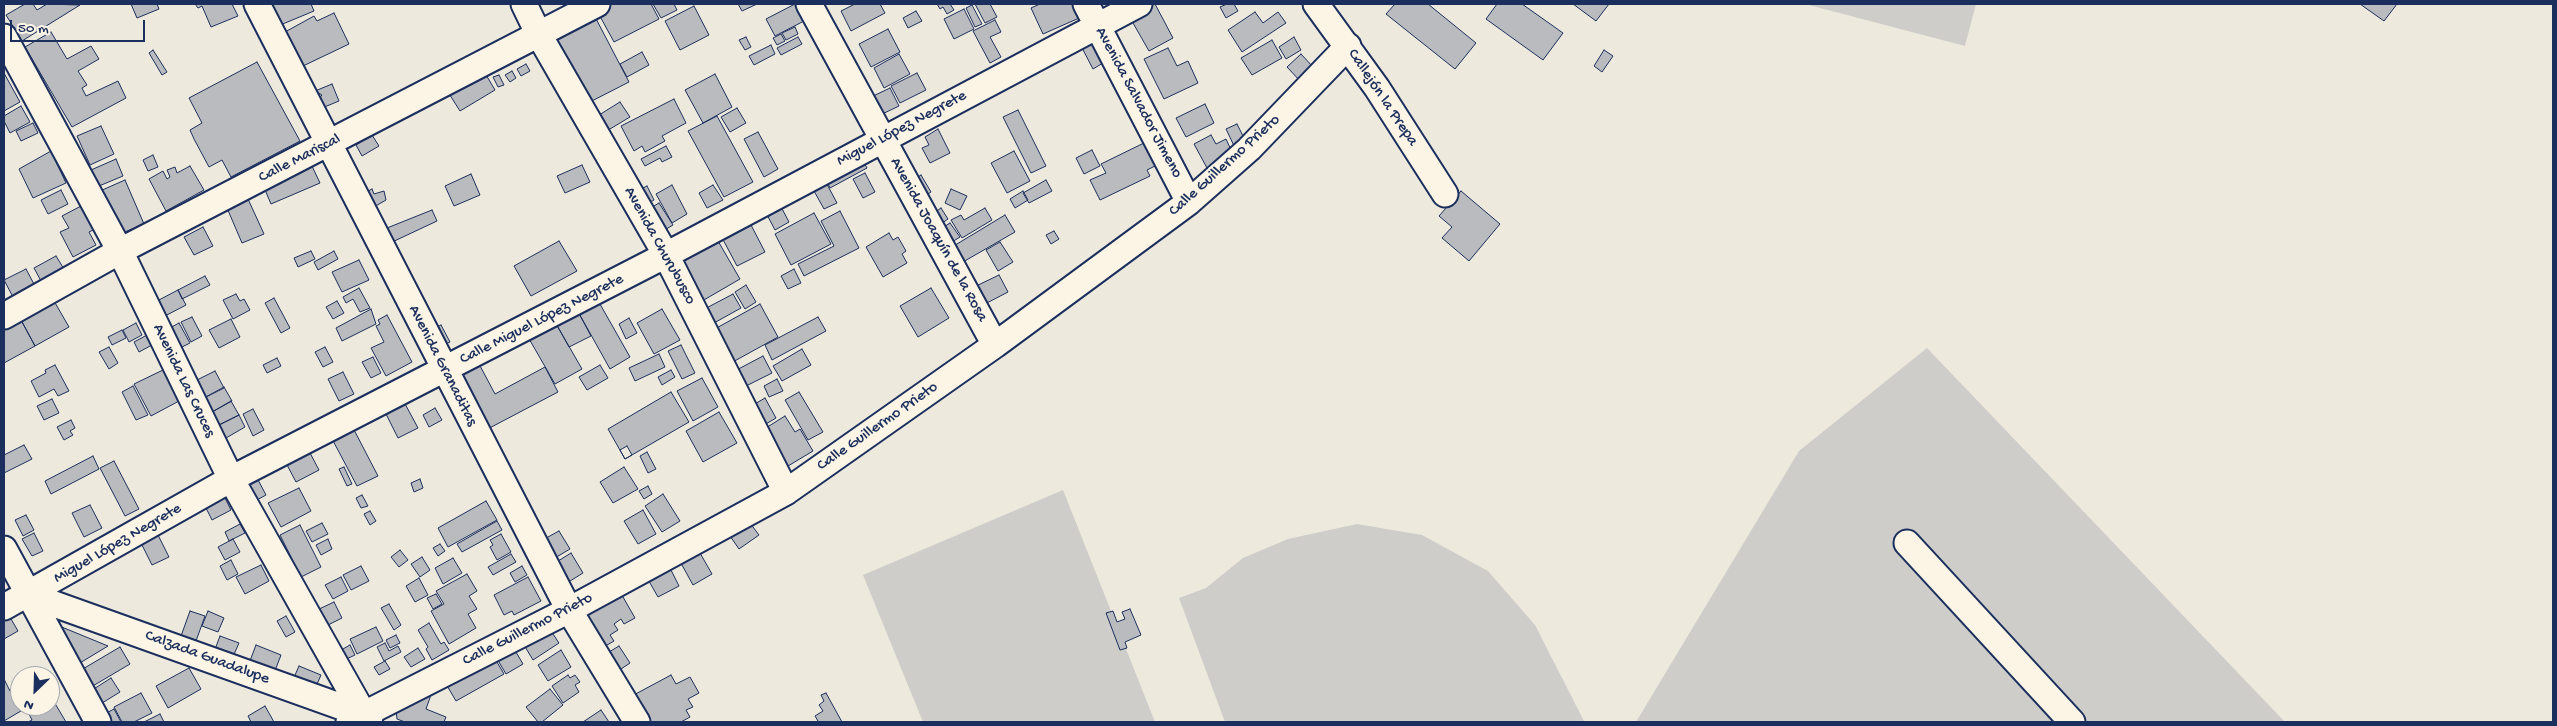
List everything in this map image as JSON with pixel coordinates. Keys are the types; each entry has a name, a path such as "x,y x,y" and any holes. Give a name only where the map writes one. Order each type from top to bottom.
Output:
{"street":[{"name":"Avenida Granaditas","path":"257,4 444,371 569,610 638,722"},
{"name":"Avenida Churubusco","path":"524,4 539,35 666,255 786,492"},
{"name":"Calle Mariscal","path":"4,316 120,251 597,4"},
{"name":"Avenida Joaquín de la Rosa","path":"809,4 995,345"},
{"name":"Avenida Salvador Jimeno","path":"1086,4 1190,202"},
{"name":"Miguel López Negrete","path":"666,255 1139,4"},
{"name":"Callejón la Prepa","path":"1316,4 1378,88 1445,194"},
{"name":"Avenida Las Cruces","path":"4,37 120,251 231,479 366,720"},
{"name":"Calle Guillermo Prieto","path":"366,720 786,492 995,345 1190,202 1249,149 1348,46"},
{"name":"Calle Miguel López Negrete","path":"231,479 666,255"},
{"name":"Miguel López Negrete","path":"4,608 231,479"},
{"path":"1907,543 2072,722"},
{"path":"4,550 98,722"},
{"name":"Calzada Guadalupe","path":"29,595 366,720"}],"shaded area":[{"path":"1805,4 1976,4 1965,46"},
{"path":"1927,348 2285,722 1636,722 1799,451"},
{"path":"1063,490 1155,722 923,722 863,575"},
{"path":"1357,524 1422,535 1488,571 1535,625 1584,721 1225,722 1179,598 1206,588 1243,558 1288,539"}],"building":[{"path":"25,4 33,4 37,10 47,4 80,5 22,41 6,15"},
{"path":"131,4 157,4 159,9 137,18"},
{"path":"195,4 232,4 238,16 211,27 202,6 198,8"},
{"path":"270,4 311,4 314,11 273,28"},
{"path":"607,4 651,4 659,19 614,42 596,9"},
{"path":"653,4 674,4 677,10 661,18"},
{"path":"738,4 757,4 742,11"},
{"path":"795,4 804,21 775,36 766,19"},
{"path":"855,4 880,4 885,13 851,31 841,11"},
{"path":"937,4 950,4 954,10 947,14 943,7 940,9"},
{"path":"975,4 990,4 997,17 985,23"},
{"path":"1040,4 1081,4 1086,15 1043,34 1031,8"},
{"path":"1151,4 1155,4 1173,38 1149,51 1129,16"},
{"path":"1234,4 1238,11 1226,18 1220,7"},
{"path":"1395,4 1428,4 1476,43 1455,69 1386,14"},
{"path":"1497,4 1522,4 1563,33 1543,60 1486,19"},
{"path":"1573,4 1609,4 1596,21"},
{"path":"2360,4 2397,4 2384,21"},
{"path":"972,5 982,24 975,27 966,8"},
{"path":"694,6 709,35 680,50 665,21"},
{"path":"964,9 974,29 954,39 944,19"},
{"path":"916,11 922,21 908,28 903,18"},
{"path":"1255,12 1263,23 1278,12 1286,23 1242,52 1228,30"},
{"path":"334,13 349,44 303,66 285,32 314,16 317,21"},
{"path":"593,13 629,82 584,105 548,37"},
{"path":"995,20 1001,32 990,37 1001,57 990,63 973,31"},
{"path":"795,27 798,34 786,40 782,33"},
{"path":"888,29 900,52 871,67 859,44"},
{"path":"51,32 67,59 91,46 99,59 78,71 87,85 82,88 86,96 118,81 126,98 72,127 25,47"},
{"path":"781,34 785,41 777,45 773,38"},
{"path":"746,37 751,47 745,50 739,40"},
{"path":"798,37 802,44 781,55 777,48"},
{"path":"1294,37 1301,50 1286,59 1279,47"},
{"path":"1096,38 1108,60 1093,69 1081,46"},
{"path":"1272,40 1282,58 1252,75 1241,58"},
{"path":"771,45 775,54 754,65 749,56"},
{"path":"1168,48 1177,66 1188,61 1198,83 1164,99 1144,59"},
{"path":"153,50 167,72 162,75 149,53"},
{"path":"1604,50 1613,56 1602,72 1594,66"},
{"path":"642,52 649,65 627,77 620,64"},
{"path":"899,54 910,74 884,88 874,68"},
{"path":"1301,54 1314,68 1301,82 1287,67"},
{"path":"257,62 300,141 231,177 222,160 209,167 194,139 190,130 202,123 189,98"},
{"path":"526,64 530,71 521,76 517,69"},
{"path":"482,68 495,90 460,111 446,89"},
{"path":"512,71 516,78 510,82 505,75"},
{"path":"4,73 20,102 4,111"},
{"path":"917,73 926,90 900,103 891,86"},
{"path":"715,74 732,107 703,123 685,90"},
{"path":"499,75 504,85 498,87 493,77"},
{"path":"332,84 339,101 322,108 318,100 322,95 315,91"},
{"path":"890,88 899,106 876,117 867,99"},
{"path":"674,99 686,123 662,136 665,141 645,152 642,146 634,151 621,126"},
{"path":"620,102 630,117 600,135 591,120"},
{"path":"1205,104 1214,123 1186,137 1176,118"},
{"path":"21,106 30,122 10,133 4,121 4,116"},
{"path":"737,108 746,123 730,132 721,117"},
{"path":"1018,110 1046,166 1031,173 1003,117"},
{"path":"717,116 753,182 724,197 688,131"},
{"path":"33,123 38,133 21,141 16,131"},
{"path":"1237,124 1247,144 1236,150 1226,129"},
{"path":"101,126 114,154 90,165 77,136"},
{"path":"938,129 950,153 930,163 922,148 929,145 925,137"},
{"path":"758,132 778,169 764,177 744,139"},
{"path":"372,135 379,146 362,156 356,145"},
{"path":"1211,135 1216,144 1226,139 1232,152 1207,168 1194,144"},
{"path":"1146,142 1157,165 1147,170 1150,176 1100,200 1090,180 1106,173 1101,164"},
{"path":"666,146 672,157 662,162 660,158 645,166 641,159"},
{"path":"1092,150 1100,166 1084,174 1076,158"},
{"path":"51,151 66,183 33,198 19,169"},
{"path":"1014,151 1030,181 1007,193 991,163"},
{"path":"153,155 158,167 148,171 143,160"},
{"path":"860,156 867,168 830,188 824,176"},
{"path":"116,159 123,176 99,186 91,170"},
{"path":"311,164 320,183 271,204 263,185"},
{"path":"582,165 590,182 565,193 557,176"},
{"path":"190,166 204,190 166,211 149,179 163,171 167,179 170,177 167,170 175,167 177,173"},
{"path":"865,173 875,192 863,198 853,179"},
{"path":"471,174 480,195 454,206 445,186"},
{"path":"822,175 837,203 824,209 809,182"},
{"path":"921,175 931,192 919,200 909,183"},
{"path":"125,180 144,224 120,234 100,191"},
{"path":"1046,180 1052,191 1029,203 1023,193"},
{"path":"672,185 687,214 672,223 656,194"},
{"path":"713,185 723,200 707,208 699,193"},
{"path":"647,186 654,200 641,207 633,193"},
{"path":"372,189 374,194 384,191 386,200 367,211 359,196"},
{"path":"951,189 967,196 960,210 945,203"},
{"path":"61,190 68,204 48,214 41,200"},
{"path":"1023,191 1028,200 1015,208 1010,199"},
{"path":"1461,191 1500,224 1469,261 1442,238 1452,227 1439,216"},
{"path":"248,199 264,234 242,243 227,208"},
{"path":"659,203 673,225 656,235 644,212"},
{"path":"779,203 789,222 775,230 765,211"},
{"path":"83,205 95,229 89,232 96,245 73,257 60,232 69,228 62,216"},
{"path":"941,208 948,219 935,228 928,217"},
{"path":"985,208 992,220 962,238 951,220 961,215 964,220"},
{"path":"432,210 437,221 388,244 382,230"},
{"path":"840,211 859,248 804,276 798,264 834,246 821,221"},
{"path":"814,213 831,244 791,265 775,234"},
{"path":"1005,215 1015,232 956,266 947,250"},
{"path":"950,223 960,237 944,247 934,233"},
{"path":"751,225 765,252 737,266 719,232 725,230 729,237"},
{"path":"203,227 213,246 194,255 184,237"},
{"path":"1054,231 1059,239 1051,244 1046,235"},
{"path":"889,233 893,240 898,237 906,251 902,254 907,263 883,277 866,247"},
{"path":"714,234 740,279 697,304 670,259"},
{"path":"559,241 577,271 531,296 514,266"},
{"path":"1000,242 1013,262 998,271 986,250"},
{"path":"311,251 315,259 298,267 294,258"},
{"path":"334,251 338,259 318,270 314,262"},
{"path":"56,256 64,269 41,281 34,268"},
{"path":"359,260 369,280 342,292 332,272"},
{"path":"26,269 35,286 13,297 4,280"},
{"path":"794,269 801,283 788,289 781,276"},
{"path":"999,275 1008,292 981,306 972,288"},
{"path":"205,276 210,285 182,299 178,290"},
{"path":"746,285 756,302 745,309 735,292"},
{"path":"359,288 370,308 360,312 353,299 346,303 343,297"},
{"path":"931,288 949,318 918,337 900,306"},
{"path":"178,290 186,305 165,316 157,301"},
{"path":"236,294 240,301 244,299 250,310 233,319 223,300"},
{"path":"733,294 741,308 705,328 697,313"},
{"path":"596,297 630,357 610,369 576,308"},
{"path":"274,298 290,328 281,333 265,303"},
{"path":"54,301 69,327 35,346 21,320"},
{"path":"337,301 344,313 333,319 326,307"},
{"path":"760,304 778,337 731,363 713,330"},
{"path":"576,308 591,336 569,347 554,320"},
{"path":"371,309 376,324 342,341 336,328"},
{"path":"662,309 680,340 654,354 637,323"},
{"path":"387,315 412,362 386,376 371,348 384,342 376,326 380,324 378,320"},
{"path":"192,317 202,336 191,342 181,322"},
{"path":"818,317 826,331 772,360 765,345"},
{"path":"629,318 637,333 626,339 619,324"},
{"path":"231,319 240,337 219,348 209,330"},
{"path":"21,320 35,346 4,363 4,329"},
{"path":"555,322 582,369 555,384 528,337"},
{"path":"136,323 142,335 129,342 123,330"},
{"path":"179,323 190,343 178,349 168,329"},
{"path":"441,325 450,342 437,348 428,332"},
{"path":"122,330 126,338 112,345 108,337"},
{"path":"147,335 152,345 139,352 134,342"},
{"path":"681,345 695,373 682,379 668,351"},
{"path":"109,347 118,363 109,369 99,352"},
{"path":"325,347 333,362 323,367 315,352"},
{"path":"802,349 811,365 782,381 773,366"},
{"path":"659,354 665,367 635,381 629,368"},
{"path":"763,356 772,373 738,390 729,374"},
{"path":"373,357 381,373 371,378 362,362"},
{"path":"277,358 281,366 267,373 263,365"},
{"path":"478,362 495,394 545,367 558,392 480,433 450,377"},
{"path":"55,365 69,391 58,396 54,389 39,397 31,381 46,373 45,370"},
{"path":"600,365 608,378 587,390 579,377"},
{"path":"163,370 179,401 151,416 134,384"},
{"path":"671,370 675,377 662,385 658,377"},
{"path":"215,371 224,388 204,398 195,381"},
{"path":"343,372 354,394 339,401 328,379"},
{"path":"702,378 718,407 693,421 677,391"},
{"path":"777,379 783,391 769,397 764,386"},
{"path":"133,386 148,415 136,420 122,392"},
{"path":"224,387 232,401 212,412 204,398"},
{"path":"671,392 689,422 625,459 608,429"},
{"path":"799,392 823,432 808,440 785,400"},
{"path":"765,398 776,418 759,428 748,408"},
{"path":"52,399 59,413 44,420 37,406"},
{"path":"403,400 418,428 398,438 384,410"},
{"path":"231,401 239,415 219,425 212,412"},
{"path":"435,408 442,420 429,427 423,415"},
{"path":"253,409 264,430 253,436 243,414"},
{"path":"719,412 737,443 703,462 686,431"},
{"path":"239,415 245,427 226,438 219,425"},
{"path":"785,416 795,432 800,429 813,451 783,469 761,431"},
{"path":"71,420 75,428 70,431 73,435 64,440 57,427"},
{"path":"352,426 378,476 357,486 331,437"},
{"path":"24,445 32,459 4,473 4,455"},
{"path":"627,446 632,455 625,459 620,450"},
{"path":"309,451 319,470 296,482 286,463"},
{"path":"647,452 656,469 648,473 640,456"},
{"path":"93,456 99,469 51,494 45,481"},
{"path":"114,461 139,509 125,516 100,468"},
{"path":"344,467 352,484 347,486 339,469"},
{"path":"624,467 638,489 613,503 600,482"},
{"path":"256,476 266,495 255,501 245,482"},
{"path":"420,479 423,488 414,492 411,483"},
{"path":"648,486 652,494 644,499 639,491"},
{"path":"299,488 311,511 281,527 268,503"},
{"path":"663,494 680,521 662,532 645,506"},
{"path":"362,495 368,506 361,508 356,498"},
{"path":"224,496 231,510 212,520 205,506"},
{"path":"486,501 497,520 448,547 438,528"},
{"path":"90,505 102,528 84,537 72,513"},
{"path":"643,510 656,534 638,544 624,521"},
{"path":"370,511 376,521 370,525 364,514"},
{"path":"26,515 34,530 23,536 15,520"},
{"path":"744,515 759,535 739,549 730,536 723,541 718,534"},
{"path":"497,521 502,530 462,552 457,544"},
{"path":"322,523 328,534 312,542 306,531"},
{"path":"240,524 245,533 229,541 225,532"},
{"path":"300,525 321,567 301,577 280,535"},
{"path":"559,531 570,549 548,562 537,543"},
{"path":"34,533 43,551 32,556 22,539"},
{"path":"501,534 511,552 497,560 490,547 493,545 490,540"},
{"path":"158,535 169,557 152,565 141,543"},
{"path":"711,536 716,544 700,553 712,574 693,585 677,556"},
{"path":"233,539 240,552 225,560 218,547"},
{"path":"328,539 332,549 321,555 316,545"},
{"path":"440,544 445,551 438,556 433,548"},
{"path":"400,550 408,560 399,567 391,557"},
{"path":"571,553 583,573 562,586 550,566"},
{"path":"511,554 516,562 493,575 488,567"},
{"path":"422,557 430,570 420,577 411,564"},
{"path":"453,558 462,573 443,584 435,568"},
{"path":"231,560 238,574 227,580 220,566"},
{"path":"668,564 679,586 658,597 646,576"},
{"path":"261,565 269,581 245,594 236,577"},
{"path":"361,566 369,581 351,590 343,575"},
{"path":"522,566 527,575 515,582 510,573"},
{"path":"467,574 477,591 469,596 477,609 468,614 476,628 449,644 431,611 444,604 436,591"},
{"path":"341,577 348,591 333,599 325,585"},
{"path":"528,577 541,601 514,615 512,611 504,615 494,595"},
{"path":"419,578 428,595 415,602 406,586"},
{"path":"619,590 635,618 624,624 621,619 614,624 618,630 610,635 614,641 602,648 581,613"},
{"path":"436,594 442,604 433,609 427,598"},
{"path":"334,602 342,618 324,627 315,611"},
{"path":"389,604 401,625 394,630 381,608"},
{"path":"1130,609 1141,635 1125,642 1127,648 1120,650 1106,613 1113,611 1117,622 1125,619 1122,612"},
{"path":"190,611 205,616 196,641 181,636"},
{"path":"208,611 224,618 218,632 202,626"},
{"path":"7,612 18,631 4,639 4,614"},
{"path":"286,616 295,632 286,637 277,621"},
{"path":"52,623 108,646 70,669"},
{"path":"429,623 441,644 444,642 449,650 432,660 426,649 428,647 418,630"},
{"path":"376,627 383,641 357,654 350,639"},
{"path":"549,628 559,643 533,660 524,645"},
{"path":"396,635 400,643 390,648 386,640"},
{"path":"220,636 239,643 232,659 214,652"},
{"path":"385,643 389,651 398,646 401,652 384,661 377,647"},
{"path":"256,645 281,655 273,676 248,666"},
{"path":"350,645 355,655 340,662 336,653"},
{"path":"619,646 630,663 615,673 604,655"},
{"path":"120,647 130,664 86,690 76,673"},
{"path":"513,647 523,664 506,674 496,657"},
{"path":"418,648 425,659 411,667 404,657"},
{"path":"561,650 571,667 548,681 538,665"},
{"path":"494,657 504,674 456,701 446,684"},
{"path":"385,661 390,669 379,675 374,667"},
{"path":"299,666 321,675 314,691 292,682"},
{"path":"189,668 201,689 168,708 156,686"},
{"path":"568,675 570,678 575,675 580,682 575,685 579,692 563,703 552,686"},
{"path":"671,675 676,684 690,677 699,693 688,699 693,707 686,710 690,717 681,722 645,722 630,697"},
{"path":"111,678 120,692 94,708 86,694"},
{"path":"4,679 10,691 10,716 12,716 4,721"},
{"path":"550,689 563,705 542,722 538,722 526,707"},
{"path":"432,692 426,709 446,717 444,722 405,722 397,719 396,710"},
{"path":"141,693 152,713 134,722 122,722 114,707"},
{"path":"826,693 842,722 816,722 818,721 815,716 823,711 819,705 824,701 821,695"},
{"path":"265,706 274,722 251,722 248,716"},
{"path":"114,709 121,722 99,722 97,718"},
{"path":"601,710 609,722 583,722"},
{"path":"60,712 66,722 28,722 32,720 30,716 60,716"},
{"path":"160,714 164,722 144,722"}]}
